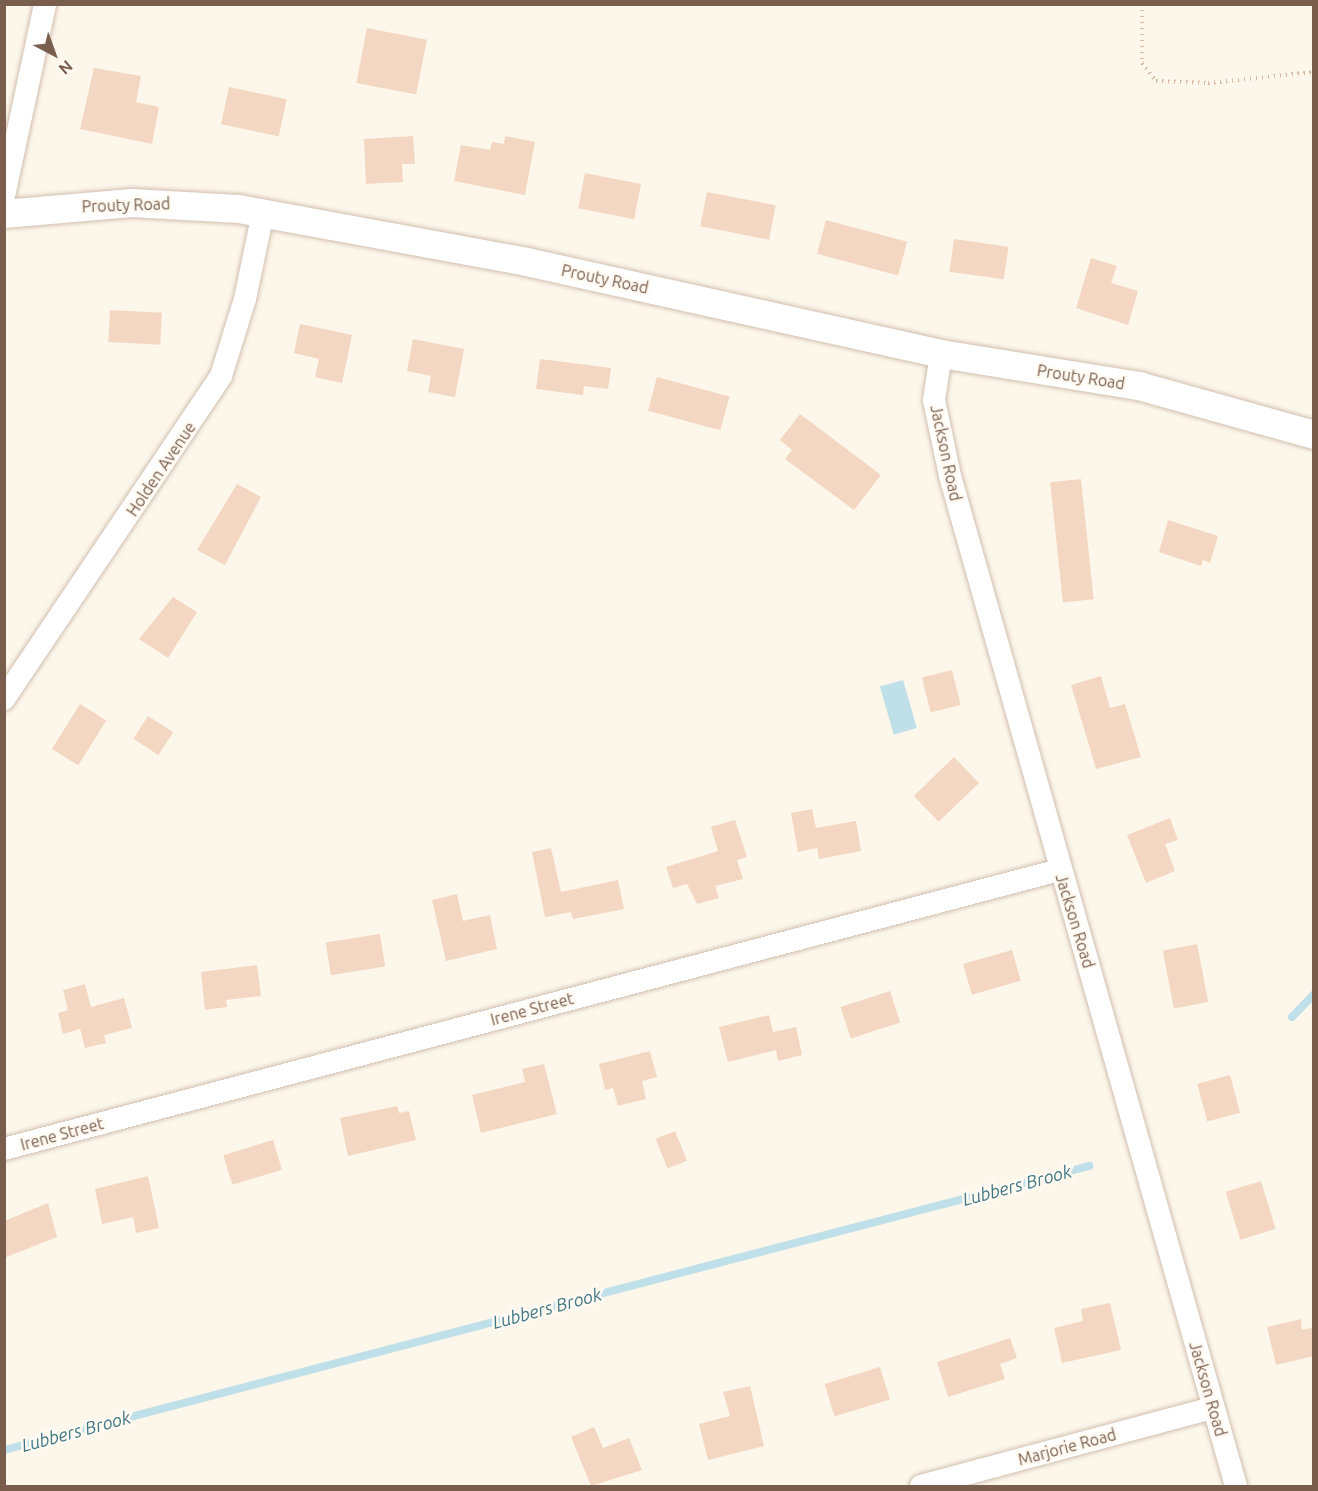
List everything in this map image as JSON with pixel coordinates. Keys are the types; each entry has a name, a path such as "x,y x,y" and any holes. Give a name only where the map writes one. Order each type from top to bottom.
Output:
{"street":[{"path":"4,196 45,4"},
{"name":"Prouty Road","path":"4,214 173,203 263,213 527,262 941,354 1098,378 1200,402 1314,435"},
{"name":"Holden Avenue","path":"4,699 217,383 237,332 263,213"},
{"name":"Jackson Road","path":"941,354 934,400 950,476 1059,870 1236,1486"},
{"name":"Irene Street","path":"4,1149 1059,870"},
{"name":"Marjorie Road","path":"921,1486 1213,1408"}],"path":[{"path":"1142,4 1142,63 1156,81 1208,82 1314,72"}],"water":[{"path":"903,680 917,728 894,735 880,687"}],"building":[{"path":"367,28 427,40 416,95 356,83"},
{"path":"94,68 141,76 136,102 159,107 152,144 80,129"},
{"path":"229,87 287,99 279,136 221,124"},
{"path":"413,136 415,164 402,164 403,182 366,184 364,139"},
{"path":"505,136 535,142 525,195 454,181 461,145 490,150 492,142 504,144"},
{"path":"585,173 641,184 634,219 578,208"},
{"path":"707,192 776,205 769,240 700,226"},
{"path":"826,220 907,242 898,276 817,254"},
{"path":"954,239 1008,247 1004,279 949,272"},
{"path":"1091,258 1117,266 1111,283 1138,291 1128,325 1076,308"},
{"path":"110,310 162,313 160,345 108,342"},
{"path":"300,324 352,335 342,383 315,377 319,359 294,353"},
{"path":"413,339 464,349 455,397 428,392 431,376 407,371"},
{"path":"540,359 611,368 608,389 584,386 583,395 536,389"},
{"path":"657,377 729,396 720,430 648,411"},
{"path":"800,414 881,475 854,510 785,459 792,450 780,440"},
{"path":"1081,479 1094,599 1063,603 1050,482"},
{"path":"237,484 261,497 225,565 197,550"},
{"path":"1168,520 1218,536 1210,563 1203,560 1201,566 1159,552"},
{"path":"173,597 197,612 168,658 139,639"},
{"path":"952,670 961,705 931,712 922,677"},
{"path":"1101,676 1110,708 1125,704 1141,757 1096,769 1071,685"},
{"path":"80,704 106,720 78,765 52,749"},
{"path":"148,716 173,732 158,755 133,739"},
{"path":"954,757 979,783 939,822 914,796"},
{"path":"812,809 816,828 856,821 861,851 819,859 817,848 798,852 791,813"},
{"path":"1170,818 1178,840 1165,844 1175,871 1146,883 1127,835"},
{"path":"735,820 747,857 737,860 743,879 715,886 719,898 697,904 687,884 673,888 666,867 718,851 711,827"},
{"path":"551,848 561,892 618,880 624,909 573,919 571,912 545,917 532,852"},
{"path":"457,894 463,921 490,915 497,949 446,961 432,900"},
{"path":"380,934 385,967 331,975 326,943"},
{"path":"1197,944 1208,1002 1174,1009 1163,951"},
{"path":"1012,950 1021,981 972,995 963,964"},
{"path":"257,965 261,996 226,1000 227,1007 205,1010 201,972"},
{"path":"85,984 91,1007 124,998 132,1028 104,1035 106,1043 85,1048 80,1029 63,1034 58,1013 68,1010 63,990"},
{"path":"890,991 900,1022 851,1038 841,1007"},
{"path":"769,1015 773,1032 796,1027 802,1055 778,1061 776,1050 728,1062 719,1027"},
{"path":"650,1051 657,1077 642,1081 646,1099 618,1106 613,1088 605,1090 599,1064"},
{"path":"544,1064 557,1114 481,1133 472,1095 525,1082 522,1069"},
{"path":"1230,1075 1240,1113 1207,1121 1197,1084"},
{"path":"397,1106 399,1113 409,1111 416,1140 348,1156 340,1118"},
{"path":"675,1131 687,1161 668,1169 656,1139"},
{"path":"273,1140 282,1170 232,1185 223,1155"},
{"path":"148,1176 159,1228 136,1233 133,1217 102,1224 95,1189"},
{"path":"1261,1181 1276,1229 1240,1240 1226,1192"},
{"path":"48,1203 57,1237 4,1258 4,1221"},
{"path":"1110,1303 1121,1350 1062,1363 1054,1328 1083,1321 1081,1309"},
{"path":"1301,1319 1302,1330 1314,1327 1314,1356 1276,1365 1267,1327"},
{"path":"1010,1338 1017,1358 1000,1364 1005,1379 948,1397 937,1362"},
{"path":"880,1367 890,1400 834,1416 825,1384"},
{"path":"750,1386 764,1446 708,1460 699,1424 730,1416 723,1392"},
{"path":"594,1427 603,1448 629,1438 642,1470 591,1486 571,1437"}],"waterway":[{"name":"Lubbers Brook","path":"1292,1017 1314,994"},
{"name":"Lubbers Brook","path":"4,1450 1089,1166"}]}
